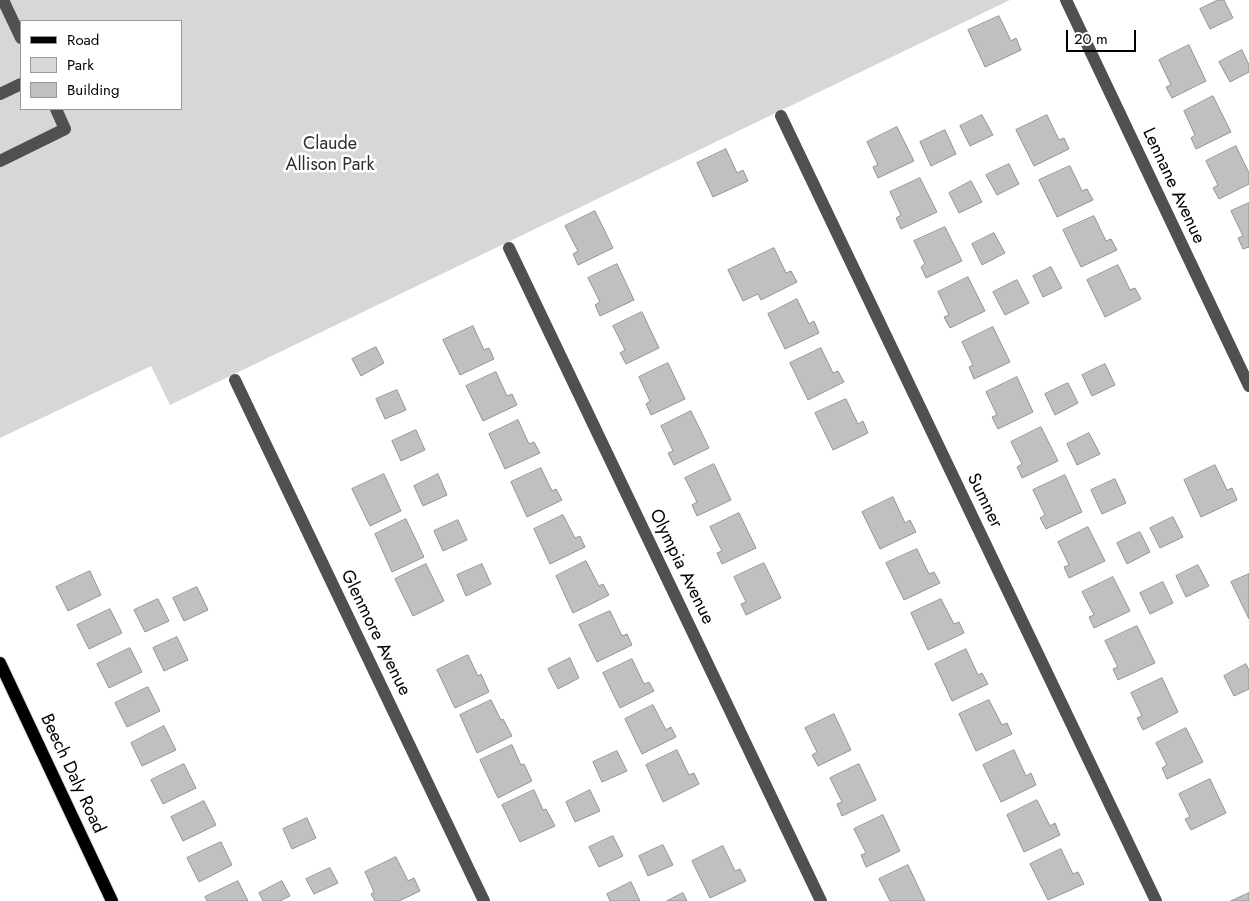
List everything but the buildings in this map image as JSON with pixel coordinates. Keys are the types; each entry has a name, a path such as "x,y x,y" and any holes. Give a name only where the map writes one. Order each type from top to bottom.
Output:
{"main road":[{"name":"Beech Daly Road","path":"0,663 112,901"}],"street":[{"path":"2,0 4,15 20,37"},
{"name":"Lennane Avenue","path":"1066,0 1249,386"},
{"path":"0,94 20,84"},
{"path":"0,161 65,129 56,110"},
{"name":"Sumner","path":"781,116 1156,901"},
{"name":"Olympia Avenue","path":"509,248 821,901"},
{"name":"Glenmore Avenue","path":"235,380 484,901"}],"green space":[{"name":"Claude Allison Park","path":"0,0 1010,0 170,405 151,366 0,438"}]}
